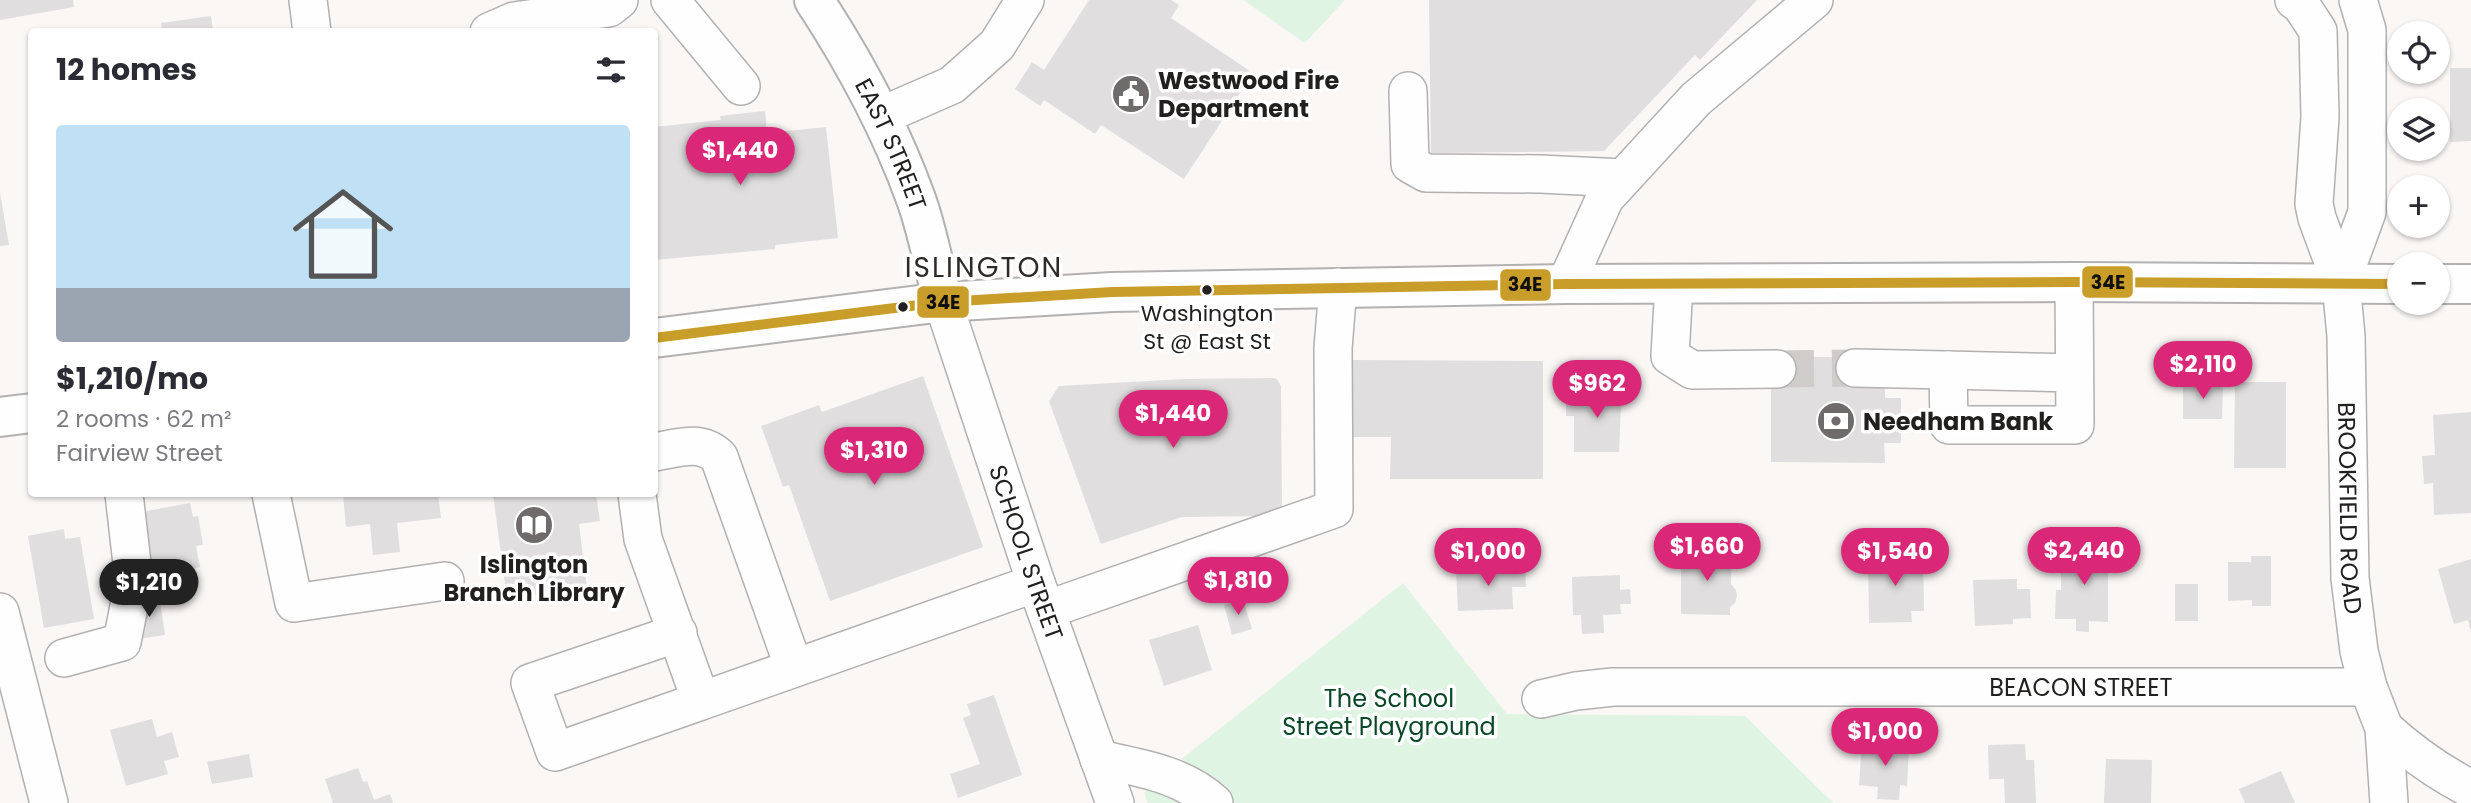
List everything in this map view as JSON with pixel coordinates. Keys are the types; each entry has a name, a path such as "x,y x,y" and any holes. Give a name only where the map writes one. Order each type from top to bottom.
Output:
{"main road":[{"name":"EAST STREET","path":"814,0 872,94 917,201 943,302"},
{"path":"658,338 943,302 1111,292 1566,284 2387,284"},
{"path":"2450,284 2471,284"},
{"path":"0,417 28,414"}],"street":[{"path":"308,0 312,28"},
{"path":"498,28 514,21 609,8 619,0"},
{"path":"670,0 741,86"},
{"path":"881,116 952,85 997,45 1025,0"},
{"path":"1566,284 1605,198 1696,99 1814,0"},
{"path":"2294,0 2301,5 2318,32 2320,117 2314,204 2341,283"},
{"path":"2341,283 2367,212 2367,30 2358,0"},
{"path":"1408,91 1410,164 1426,173 1623,178"},
{"path":"1948,370 1949,425 2075,425 2074,282"},
{"name":"BROOKFIELD ROAD","path":"2341,283 2346,336 2350,578 2359,651 2368,687 2384,728 2389,803"},
{"path":"1674,284 1670,356 1692,370 1777,369"},
{"path":"678,633 530,683 555,752 794,667 1041,597 1334,509 1333,348 1338,287"},
{"name":"SCHOOL STREET","path":"943,302 1041,597 1115,803"},
{"path":"1856,368 2074,373"},
{"path":"658,451 695,446 708,447 719,457 794,667"},
{"path":"64,657 122,642 134,581 124,497"},
{"path":"272,497 294,603 445,581"},
{"path":"637,497 643,539 701,701"},
{"path":"0,612 49,803"},
{"name":"BEACON STREET","path":"1541,699 1576,691 1613,687 2368,687"},
{"name":"BROOKFIELD ROAD","path":"2384,728 2409,751 2440,773 2471,789"},
{"path":"1099,759 1164,773 1205,795 1214,803"}],"green space":[{"path":"1243,0 1345,0 1305,43"},
{"name":"The School Street Playground","path":"1403,583 1507,714 1745,716 1833,803 1148,803 1144,793 1164,773"}],"building":[{"path":"0,0 73,0 74,7 0,20"},
{"name":"Westwood Fire Department","path":"1089,0 1171,0 1179,5 1171,18 1253,73 1184,179 1101,125 1095,134 1044,100 1040,106 1015,89 1032,62 1044,70"},
{"path":"1429,0 1757,0 1700,60 1695,55 1604,151 1431,153"},
{"path":"211,16 212,28 162,28 161,23"},
{"path":"2450,68 2471,68 2471,141 2450,142"},
{"path":"765,111 767,133 826,127 838,238 775,245 775,249 658,260 658,127 721,120 720,116"},
{"path":"0,193 9,245 0,246"},
{"name":"Needham Bank","path":"1777,357 1855,357 1885,376 1885,398 1901,398 1901,443 1884,443 1885,463 1771,462 1771,377"},
{"path":"1352,360 1543,361 1543,479 1390,479 1391,437 1352,437"},
{"path":"923,376 983,547 830,601 789,485 783,487 761,426 819,405 822,412"},
{"path":"1184,379 1277,379 1281,386 1282,516 1182,517 1101,544 1049,401 1059,386"},
{"path":"1601,382 1622,382 1619,452 1574,452 1574,416 1566,416 1566,399 1587,399 1587,393 1600,393"},
{"path":"2235,382 2286,382 2286,468 2234,468"},
{"path":"2183,384 2223,384 2222,419 2183,419"},
{"path":"2471,412 2471,513 2434,515 2433,483 2424,484 2422,456 2435,455 2433,415"},
{"path":"343,497 438,497 441,518 397,523 400,552 373,555 370,524 346,527"},
{"path":"493,497 596,497 600,521 579,524 587,589 507,599"},
{"path":"190,503 193,517 198,516 203,545 196,546 200,567 148,576 136,513"},
{"path":"64,529 65,539 80,537 94,619 44,628 28,536"},
{"path":"2085,541 2108,541 2108,622 2089,621 2089,632 2076,631 2076,619 2055,619 2056,590 2061,590 2061,572 2054,572 2054,559 2085,559"},
{"path":"1681,552 1732,552 1731,584 1737,596 1730,607 1730,615 1681,614"},
{"path":"1923,556 1924,611 1911,611 1912,622 1869,623 1868,557"},
{"path":"2251,556 2271,556 2271,606 2252,606 2252,600 2228,601 2228,562 2251,562"},
{"path":"2471,559 2470,629 2468,620 2454,624 2438,569"},
{"path":"1525,566 1526,587 1512,587 1513,609 1458,611 1456,569"},
{"path":"1620,575 1620,590 1630,589 1631,604 1620,604 1621,614 1603,615 1604,633 1582,634 1581,615 1573,615 1572,577"},
{"path":"2017,579 2017,589 2030,589 2031,618 2013,619 2013,624 1975,626 1973,580"},
{"path":"2175,584 2198,584 2198,621 2175,621"},
{"path":"160,600 165,635 137,639 132,604"},
{"path":"1243,600 1252,629 1232,635 1224,605"},
{"path":"1198,625 1212,670 1164,686 1149,640"},
{"path":"994,695 1022,775 958,798 950,774 980,764 963,718 971,715 967,704"},
{"path":"152,719 157,737 172,732 179,757 164,761 168,774 126,786 110,730"},
{"path":"1862,742 1909,745 1907,786 1900,785 1899,800 1877,799 1878,787 1859,785"},
{"path":"2025,744 2026,760 2034,760 2036,803 2005,803 2004,779 1989,779 1988,745"},
{"path":"249,754 253,777 212,784 207,762"},
{"path":"2106,759 2152,760 2151,803 2104,803"},
{"path":"358,768 363,782 367,781 374,800 390,794 393,803 333,803 325,779"},
{"path":"2281,771 2295,803 2245,803 2239,789"}],"tunnel":[{"path":"1777,369 1855,368"}],"transit line":[{"name":"34E","path":"658,338 943,302 1112,292 1566,284 2387,284"}],"place":[{"name":"Westwood Fire Department","path":"1131,94"},
{"name":"Washington St @ East St","path":"1207,290"},
{"name":"Needham Bank","path":"1836,421"},
{"name":"Islington Branch Library","path":"534,525"}],"district":[{"name":"ISLINGTON","path":"984,267"}]}
